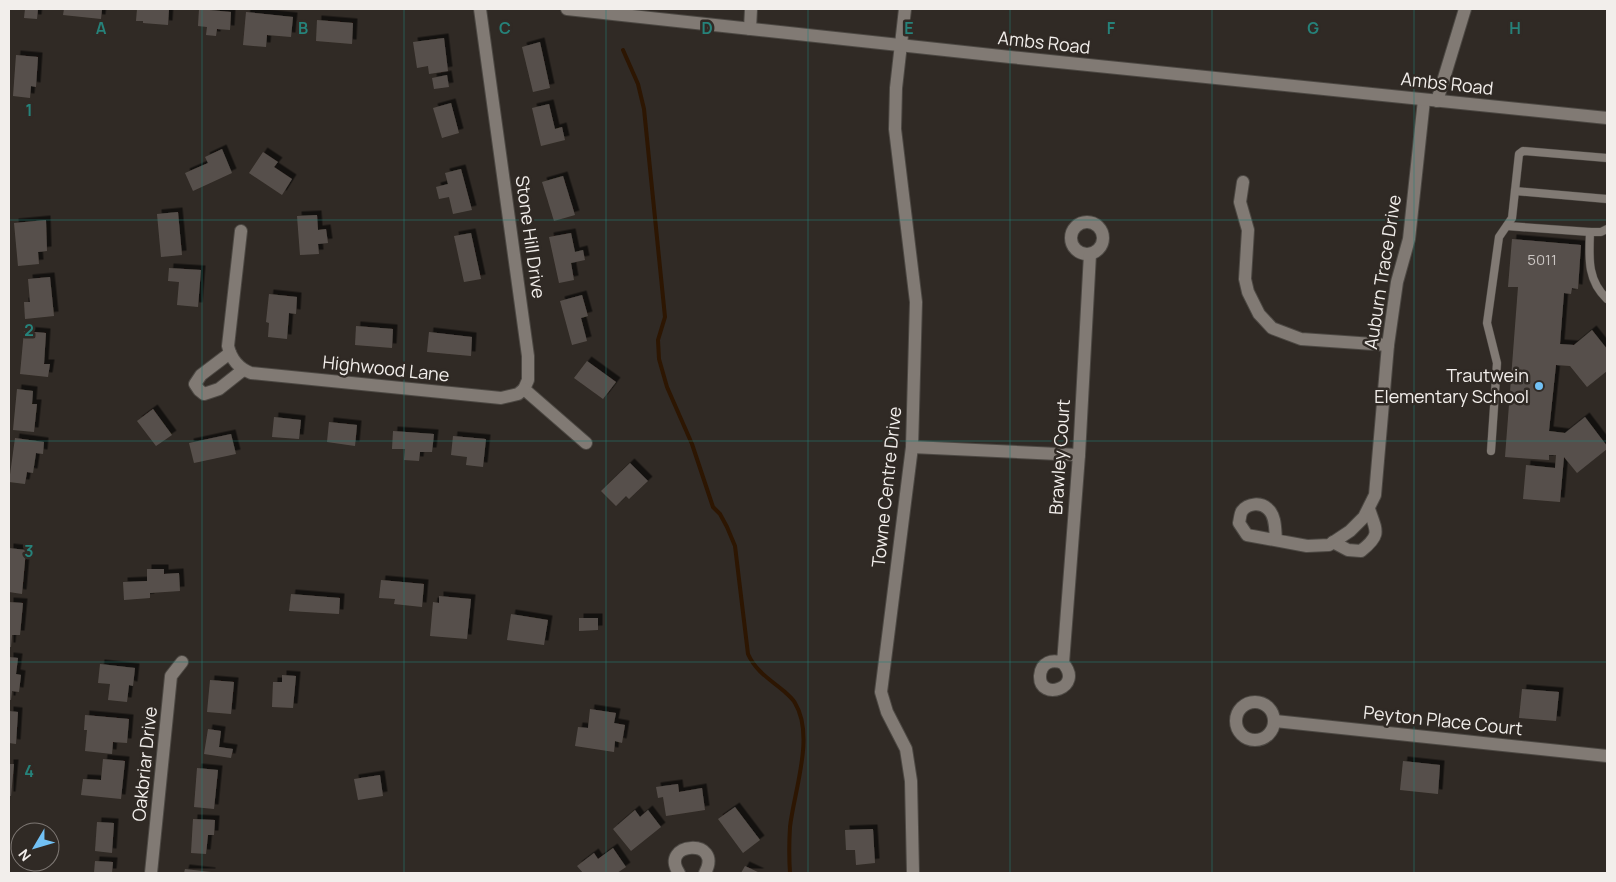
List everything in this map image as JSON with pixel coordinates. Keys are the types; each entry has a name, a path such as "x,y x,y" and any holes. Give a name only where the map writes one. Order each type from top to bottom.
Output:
{"street":[{"name":"Stone Hill Drive","path":"480,9 528,356 528,380 524,389"},
{"name":"Ambs Road","path":"566,9 1607,118"},
{"path":"750,29 751,9"},
{"name":"Towne Centre Drive","path":"905,9 896,88 895,128 916,302 912,447 881,692 887,712 906,749 911,781 913,873"},
{"name":"Auburn Trace Drive","path":"1276,540 1307,546 1329,545 1350,531 1364,517 1375,495 1388,345 1397,282 1409,239 1431,100 1465,9"},
{"path":"1243,182 1240,202 1248,230 1245,279 1248,292 1260,314 1272,328 1300,339 1388,345"},
{"name":"Highwood Lane","path":"241,231 228,346 236,361 251,373 501,398 518,394 524,389"},
{"name":"Brawley Court","path":"1063,663 1079,456 1090,254"},
{"path":"524,389 586,443"},
{"path":"912,447 1079,456"},
{"name":"Auburn Trace Drive","path":"1333,542 1348,550 1361,551 1374,541 1376,529 1369,509"},
{"name":"Oakbriar Drive","path":"151,873 172,676 182,662"},
{"name":"Peyton Place Court","path":"1275,721 1607,756"},
{"path":"677,872 678,855 685,848 695,847 700,849 707,857 708,862 705,873"}],"lane":[{"path":"1491,450 1497,364 1487,323 1499,237 1512,218 1519,154 1522,151 1607,158"},
{"path":"1515,191 1591,196 1607,199"},
{"path":"1507,226 1590,232 1601,232 1607,229"},
{"path":"1590,232 1589,263 1594,283 1607,299"}],"building":[{"path":"25,9 38,9 37,19 24,18"},
{"path":"64,9 102,9 101,19 63,15"},
{"path":"137,9 169,9 168,25 136,21"},
{"path":"199,9 231,12 230,30 217,29 216,36 206,35 207,27 198,26"},
{"path":"246,12 293,17 291,37 267,35 266,47 243,45"},
{"path":"317,20 353,23 352,44 316,41"},
{"path":"444,38 448,71 429,74 428,66 417,68 413,42"},
{"path":"540,42 550,88 533,92 522,47"},
{"path":"16,55 38,57 36,87 31,86 30,98 13,96"},
{"path":"447,75 449,87 434,89 432,78"},
{"path":"451,103 459,133 442,138 433,108"},
{"path":"549,104 555,129 562,127 565,140 541,146 532,108"},
{"path":"222,149 232,173 193,191 185,173 208,163 205,157"},
{"path":"263,152 278,162 274,167 292,179 282,195 249,173"},
{"path":"461,169 472,210 453,214 449,197 439,199 436,187 448,184 445,173"},
{"path":"563,176 575,215 554,221 542,182"},
{"path":"178,212 182,255 161,257 157,214"},
{"path":"317,215 318,230 326,229 328,243 318,244 319,254 300,255 297,216"},
{"path":"46,220 47,251 38,252 39,264 18,266 14,223"},
{"path":"471,233 481,279 464,282 454,236"},
{"path":"571,233 575,252 583,250 585,260 571,263 574,280 559,283 549,237"},
{"path":"1512,239 1581,245 1578,289 1572,288 1571,294 1564,293 1560,344 1574,345 1592,330 1607,349 1607,371 1587,387 1570,366 1556,365 1549,431 1565,433 1585,417 1607,446 1607,449 1577,473 1564,457 1560,502 1523,499 1526,465 1555,468 1556,455 1549,455 1549,460 1505,457 1518,287 1508,287"},
{"path":"169,268 201,270 198,307 177,305 179,282 168,281"},
{"path":"50,277 54,316 25,319 24,302 30,302 28,279"},
{"path":"269,294 297,297 296,314 289,313 287,339 268,337 269,323 266,322"},
{"path":"582,295 588,316 581,318 587,341 572,345 560,301"},
{"path":"356,326 393,329 392,348 355,345"},
{"path":"24,331 46,333 44,364 50,364 48,377 20,374"},
{"path":"429,332 472,337 471,356 427,352"},
{"path":"587,361 616,382 603,399 574,378"},
{"path":"17,389 33,391 32,404 37,404 34,432 13,430"},
{"path":"153,409 172,435 156,446 137,421"},
{"path":"274,417 301,420 299,439 272,437"},
{"path":"329,422 357,425 355,446 327,442"},
{"path":"393,431 434,434 432,452 420,452 419,461 404,460 405,449 392,449"},
{"path":"231,434 236,454 194,463 189,443"},
{"path":"453,436 486,439 483,467 466,465 467,457 451,455"},
{"path":"15,438 44,442 43,454 36,453 33,473 27,472 25,484 9,482"},
{"path":"630,463 648,481 629,499 626,496 616,506 601,491"},
{"path":"9,548 26,550 22,594 9,592"},
{"path":"147,569 164,569 164,574 179,573 180,591 150,593 150,598 124,600 123,582 147,581"},
{"path":"381,580 424,584 422,607 394,604 395,599 379,598"},
{"path":"291,594 340,598 339,614 289,611"},
{"path":"439,596 471,599 467,639 430,636 433,602 439,603"},
{"path":"9,602 23,603 20,635 12,635 11,647 9,647"},
{"path":"511,614 548,620 544,645 507,640"},
{"path":"579,618 598,618 598,630 579,631"},
{"path":"9,657 18,658 16,674 21,675 19,692 12,691 11,700 9,700"},
{"path":"100,664 135,668 133,686 129,685 127,702 108,700 110,684 98,683"},
{"path":"282,675 296,676 293,708 272,707 273,682 282,682"},
{"path":"210,680 234,682 231,714 207,712"},
{"path":"1522,689 1559,692 1556,721 1519,718"},
{"path":"590,709 616,713 614,723 625,725 622,743 615,741 614,752 575,746 578,727 588,728"},
{"path":"9,711 18,712 16,744 9,743"},
{"path":"85,715 129,719 127,743 113,742 112,754 85,751 87,730 84,730"},
{"path":"208,729 221,731 219,747 233,749 231,758 204,754"},
{"path":"103,759 125,761 121,799 81,795 83,779 101,780"},
{"path":"1403,761 1440,765 1438,794 1400,790"},
{"path":"9,764 14,764 11,796 9,796"},
{"path":"197,768 218,770 214,809 194,807"},
{"path":"380,775 383,796 358,800 354,779"},
{"path":"678,784 679,792 702,788 705,810 666,816 663,797 658,798 656,787"},
{"path":"735,807 760,840 743,853 718,819"},
{"path":"635,810 640,817 648,810 661,827 631,851 613,829"},
{"path":"193,819 215,820 214,835 208,835 206,854 191,853"},
{"path":"97,822 114,823 112,853 95,851"},
{"path":"873,829 875,863 856,865 855,850 846,850 845,830"},
{"path":"613,848 626,867 617,873 583,873 577,866 594,853 598,859"},
{"path":"95,861 113,862 112,873 94,873"},
{"path":"745,866 760,873 741,873"},
{"path":"185,869 211,872 211,873 184,873"}],"waterway":[{"path":"623,50 638,84 644,109 665,317 658,340 659,359 667,387 692,444 713,507 720,514 735,546 748,654 760,671 793,700 801,716 803,731 802,764 790,827 790,873"}],"place":[{"name":"Trautwein Elementary School","path":"1539,386"}]}
